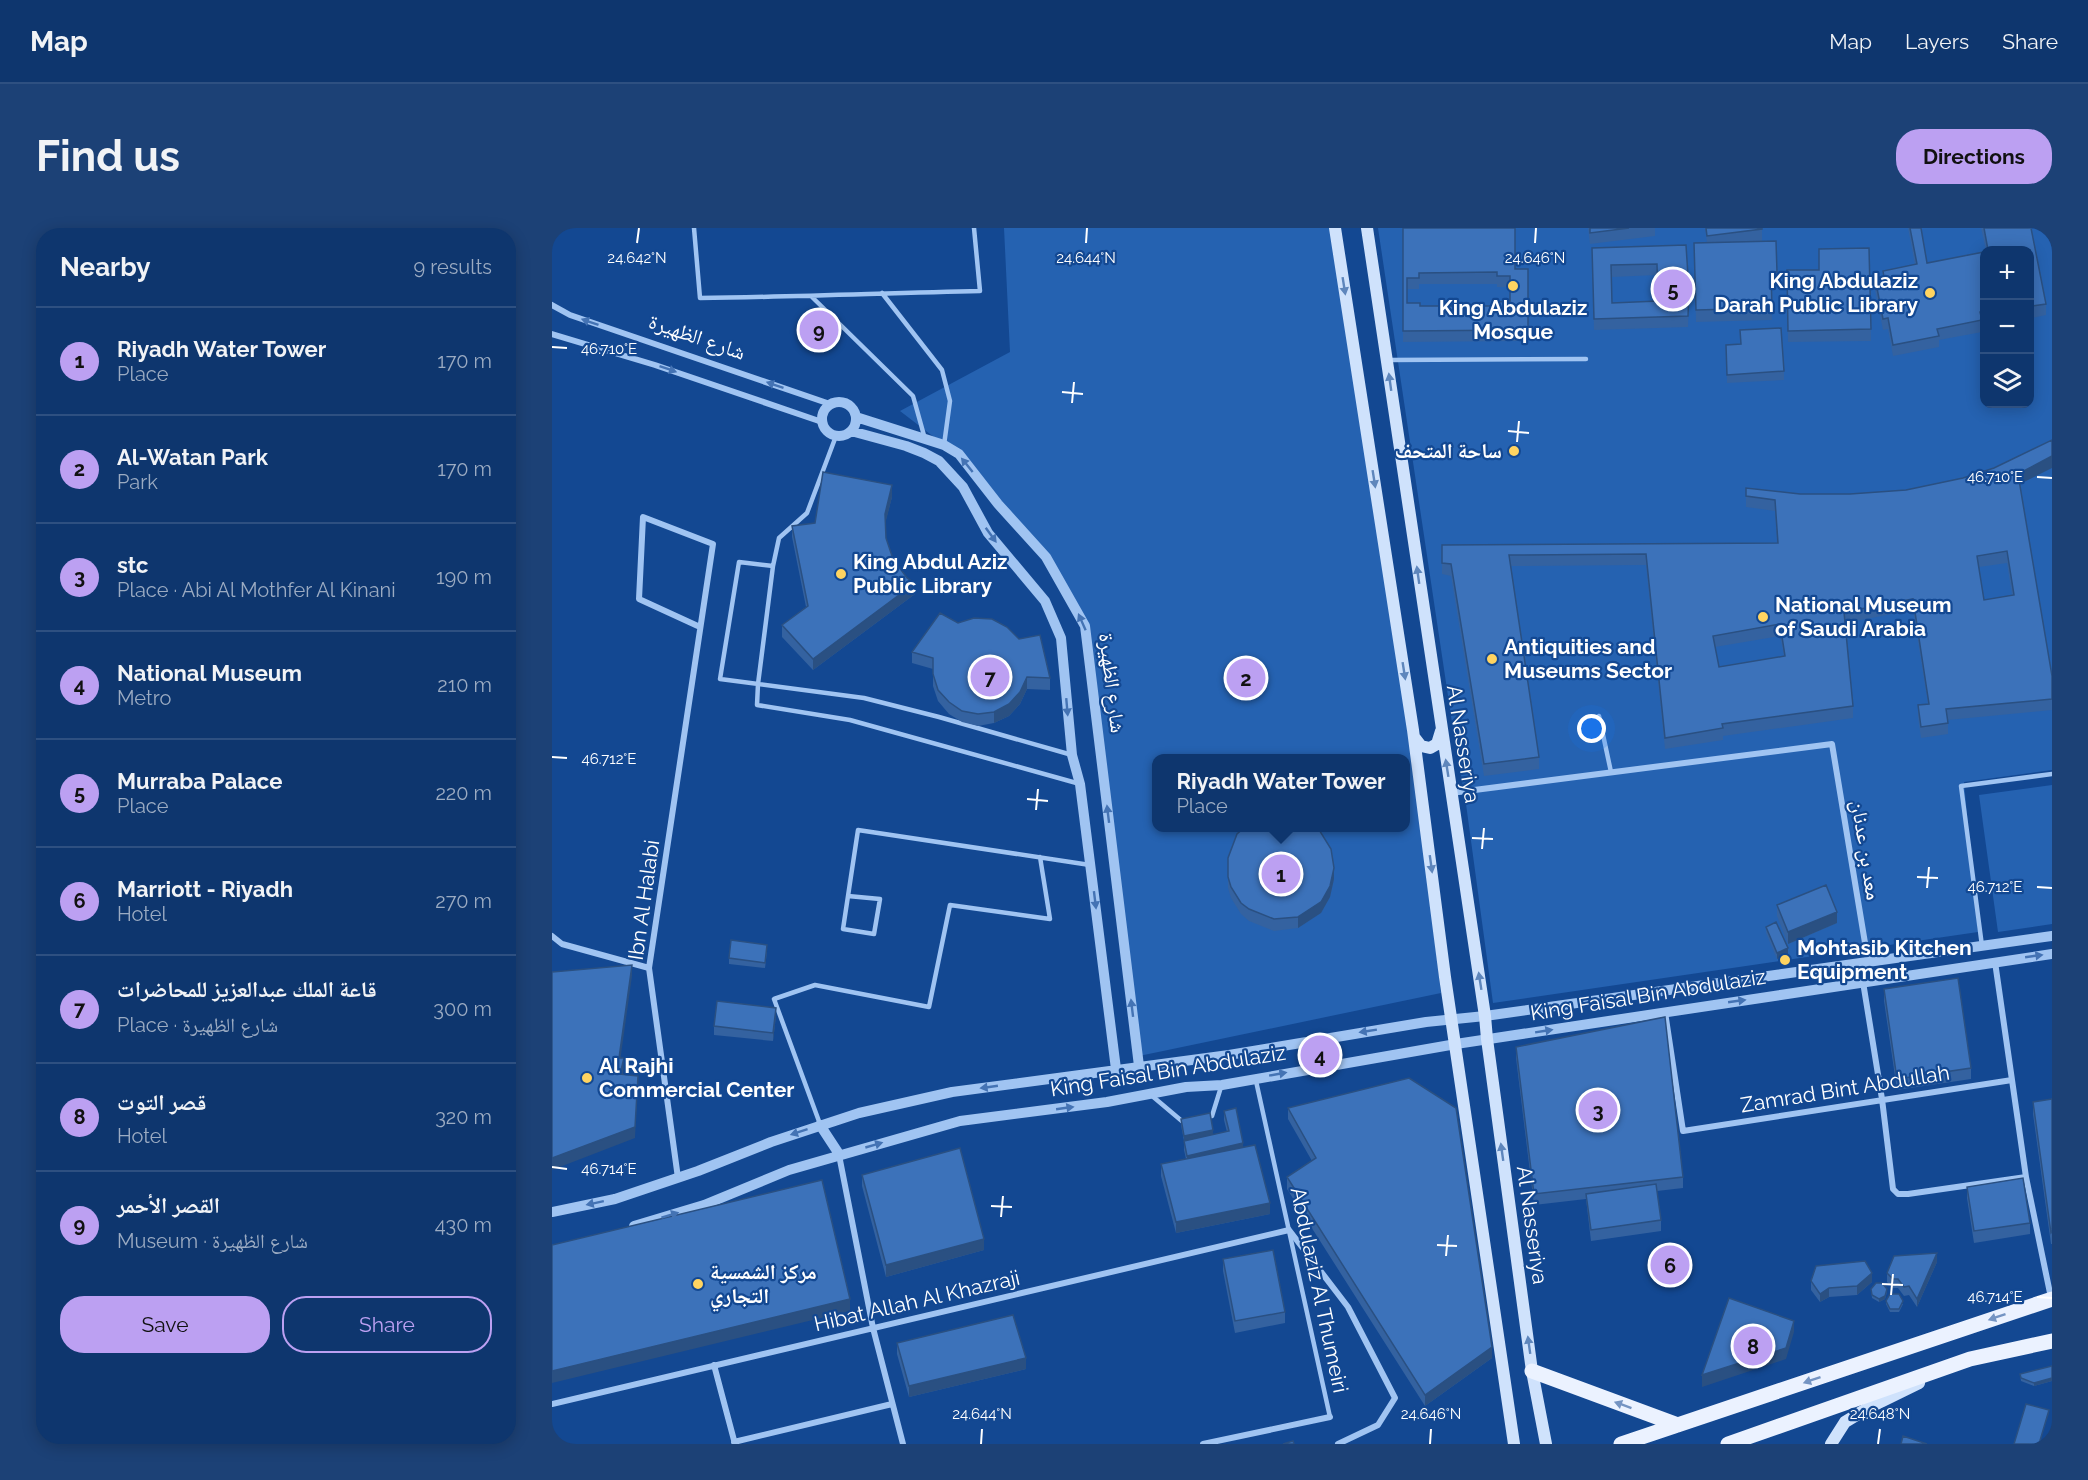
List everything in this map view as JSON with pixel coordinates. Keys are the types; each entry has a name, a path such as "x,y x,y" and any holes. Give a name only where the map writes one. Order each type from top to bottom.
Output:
{"main road":[{"path":"1335,228 1413,730 1514,1444"},
{"name":"Al Nasseriya","path":"1367,228 1485,1016 1533,1371 1546,1444"},
{"path":"1413,730 1418,743 1430,748 1439,740 1440,726"},
{"path":"1621,1444 1637,1441 1678,1425 2052,1299"},
{"path":"1728,1444 1970,1359 2052,1341"},
{"path":"1831,1444 1845,1422 1868,1408 1970,1359"},
{"path":"1533,1371 1678,1425"}],"street":[{"name":"شارع الظهيرة","path":"552,305 570,315 830,404 845,402 853,409 856,417 944,445 958,454 998,504 1046,557 1085,626 1139,1066"},
{"name":"شارع الظهيرة","path":"552,334 655,365 822,422 828,433 836,436"},
{"path":"822,422 822,412 830,404"},
{"path":"836,436 844,436 851,431 856,417"},
{"path":"851,431 906,446 939,461 963,487 988,533 1045,601 1061,638 1072,755 1080,784 1116,1069"},
{"name":"Ibn Al Halabi","path":"678,1178 649,968 713,544 643,517 639,599 700,627"},
{"name":"معد بن عدنان","path":"1611,772 1832,744 1868,961"},
{"path":"1450,793 1611,772"},
{"path":"552,936 562,944 649,968"},
{"name":"King Faisal Bin Abdulaziz","path":"552,1212 615,1198 678,1178 771,1142 859,1113 952,1092 1230,1055 1415,1024 2052,936"},
{"name":"King Faisal Bin Abdulaziz","path":"628,1228 704,1205 789,1170 839,1154 960,1122 1151,1095 1186,1087 1222,1085 1487,1039 2052,954"},
{"path":"1995,962 2026,1177 2052,1299"},
{"path":"1863,982 1882,1099 1893,1189 1898,1194 2026,1177"},
{"name":"Zamrad Bint Abdullah","path":"1665,1012 1683,1131 2012,1080"},
{"path":"820,1125 839,1154 873,1328 903,1444"},
{"path":"1289,1230 1348,1307 1395,1398 1378,1425 1338,1444"},
{"name":"Hibat Allah Al Khazraji","path":"552,1404 1289,1230"},
{"path":"714,1365 734,1443 892,1404"},
{"name":"Abdulaziz Al Thumeiri","path":"1203,1444 1330,1417"}],"lane":[{"path":"694,228 700,298 980,291 974,228"},
{"path":"882,293 942,370 950,401 944,445"},
{"path":"812,297 913,396 925,440"},
{"path":"1386,360 1586,359"},
{"path":"836,436 807,513 779,538 773,566 757,705 850,720 1080,784"},
{"path":"773,566 739,562 720,679 864,698 1072,755"},
{"path":"1599,716 1611,772"},
{"path":"1982,946 1961,786 2052,774"},
{"path":"848,896 880,899 874,933 843,929 848,896 858,830 1090,864"},
{"path":"820,1125 774,999 815,985 928,1007 950,905 1050,919 1040,857"},
{"name":"Abdulaziz Al Thumeiri","path":"1255,1078 1330,1417"},
{"path":"1202,1118 1212,1116 1222,1085"},
{"path":"1151,1095 1183,1122 1192,1120"}],"shaded area":[{"path":"1004,228 1333,228 1410,730 1441,993 1139,1056 1083,626 1043,557 956,454 900,411 1010,352"},
{"path":"1378,228 2052,228 2052,770 1964,782 1978,932 1493,1003 1466,804"},
{"path":"2052,785 2052,924 1998,932 1979,795"}],"building":[{"name":"King Abdulaziz Mosque","path":"1403,228 1515,228 1515,269 1528,269 1528,330 1403,331","holes":["1497,272 1497,276 1510,276 1510,301 1497,302 1497,306 1420,306 1420,303 1407,303 1407,278 1419,278 1419,273"]},
{"path":"1590,228 1629,228 1590,233"},
{"path":"1706,228 1762,228 1762,229 1707,236"},
{"name":"King Abdulaziz Darah Public Library","path":"1910,228 1921,228 1927,263 1980,253 1980,320 1937,329 1939,336 1893,345 1888,318 1883,319 1875,278 1884,277 1883,271 1917,264"},
{"path":"1984,228 2031,228 2046,304 2034,306 2034,246 1987,246"},
{"path":"1776,241 1777,272 1771,272 1772,308 1696,310 1694,243"},
{"path":"1686,245 1688,316 1594,319 1592,248","holes":["1657,264 1658,301 1612,303 1611,265"]},
{"path":"1869,248 1871,329 1788,331 1787,270 1819,270 1819,249"},
{"path":"1781,328 1784,371 1727,375 1726,345 1741,344 1740,330"},
{"name":"National Museum of Saudi Arabia","path":"2052,440 2052,456 2018,474 2052,676 2052,699 1946,709 1948,723 1921,727 1918,705 1929,704 1913,599 1844,612 1853,706 1722,724 1723,728 1665,738 1646,554 1509,555 1539,757 1484,764 1451,564 1442,563 1442,545 1778,543 1775,500 1746,496 1746,488 1800,494 1850,494 1906,490 1963,478 1994,468","holes":["2007,551 2014,595 1984,600 1977,556","1780,624 1785,656 1719,667 1713,636"]},
{"path":"823,472 892,485 885,514 886,538 892,556 899,567 907,578 915,583 813,659 782,625 808,606 792,526 815,523"},
{"path":"940,613 958,623 974,618 992,619 1007,627 1019,639 1040,635 1050,678 1027,677 1020,692 1009,704 994,712 978,714 962,711 938,690 933,674 933,658 912,652"},
{"path":"1239,832 1320,832 1331,849 1334,868 1330,886 1321,902 1298,917 1274,919 1249,909 1241,903 1228,877 1228,858"},
{"path":"1826,885 1837,912 1788,932 1777,905"},
{"path":"1776,922 1788,948 1777,953 1766,927"},
{"path":"731,940 767,945 765,963 729,958"},
{"name":"Al Rajhi Commercial Center","path":"632,965 619,1058 624,1058 620,1074 638,1076 635,1127 552,1158 552,972"},
{"path":"1958,978 1971,1068 1897,1079 1884,989"},
{"path":"717,1001 776,1008 773,1033 714,1026"},
{"path":"1665,1017 1683,1177 1534,1194 1516,1047"},
{"path":"1409,1078 1456,1108 1492,1347 1425,1395 1287,1177 1316,1158 1288,1108"},
{"path":"2052,1099 2052,1232 2051,1233 2033,1102"},
{"path":"1236,1108 1243,1143 1187,1156 1184,1141 1229,1131 1224,1111"},
{"path":"1210,1113 1213,1130 1184,1136 1181,1119"},
{"path":"1255,1145 1270,1203 1176,1222 1161,1164"},
{"path":"960,1148 984,1239 886,1265 862,1175"},
{"path":"2023,1178 2030,1223 1974,1231 1967,1187"},
{"name":"مركز الشمسية التجاري","path":"822,1180 850,1299 552,1371 552,1245"},
{"path":"1656,1184 1661,1220 1591,1230 1586,1194"},
{"path":"1273,1250 1285,1312 1235,1321 1223,1259"},
{"path":"1937,1253 1917,1299 1909,1286 1904,1287 1898,1279 1893,1279 1887,1273 1894,1256"},
{"path":"1865,1261 1872,1273 1857,1286 1829,1288 1820,1294 1811,1281 1816,1266"},
{"path":"1876,1283 1882,1283 1887,1289 1885,1296 1879,1299 1872,1295 1871,1289"},
{"path":"1890,1294 1899,1294 1903,1301 1899,1309 1890,1309 1886,1301"},
{"path":"1729,1298 1794,1321 1786,1348 1702,1375"},
{"path":"1013,1315 1026,1358 909,1386 897,1343"},
{"path":"2052,1366 2052,1378 2034,1383 2021,1378 2020,1374"},
{"path":"2026,1404 2049,1410 2039,1444 2014,1444"},
{"path":"1903,1436 1927,1444 1901,1444"}],"place":[{"name":"King Abdulaziz Mosque","path":"1513,286"},
{"name":"Murraba Palace","path":"1673,289"},
{"name":"King Abdulaziz Darah Public Library","path":"1930,293"},
{"name":"القصر الأحمر","path":"819,330"},
{"name":"ساحة المتحف","path":"1514,451"},
{"name":"King Abdul Aziz Public Library","path":"841,574"},
{"name":"National Museum of Saudi Arabia","path":"1763,617"},
{"name":"Antiquities and Museums Sector","path":"1492,659"},
{"name":"قاعة الملك عبدالعزيز للمحاضرات","path":"990,677"},
{"name":"Al-Watan Park","path":"1246,678"},
{"name":"Riyadh Water Tower","path":"1281,874"},
{"name":"Mohtasib Kitchen Equipment","path":"1785,960"},
{"name":"National Museum","path":"1320,1055"},
{"name":"Al Rajhi Commercial Center","path":"587,1078"},
{"name":"stc","path":"1598,1110"},
{"name":"Marriott - Riyadh","path":"1670,1265"},
{"name":"مركز الشمسية التجاري","path":"698,1284"},
{"name":"قصر التوت","path":"1753,1346"}]}
